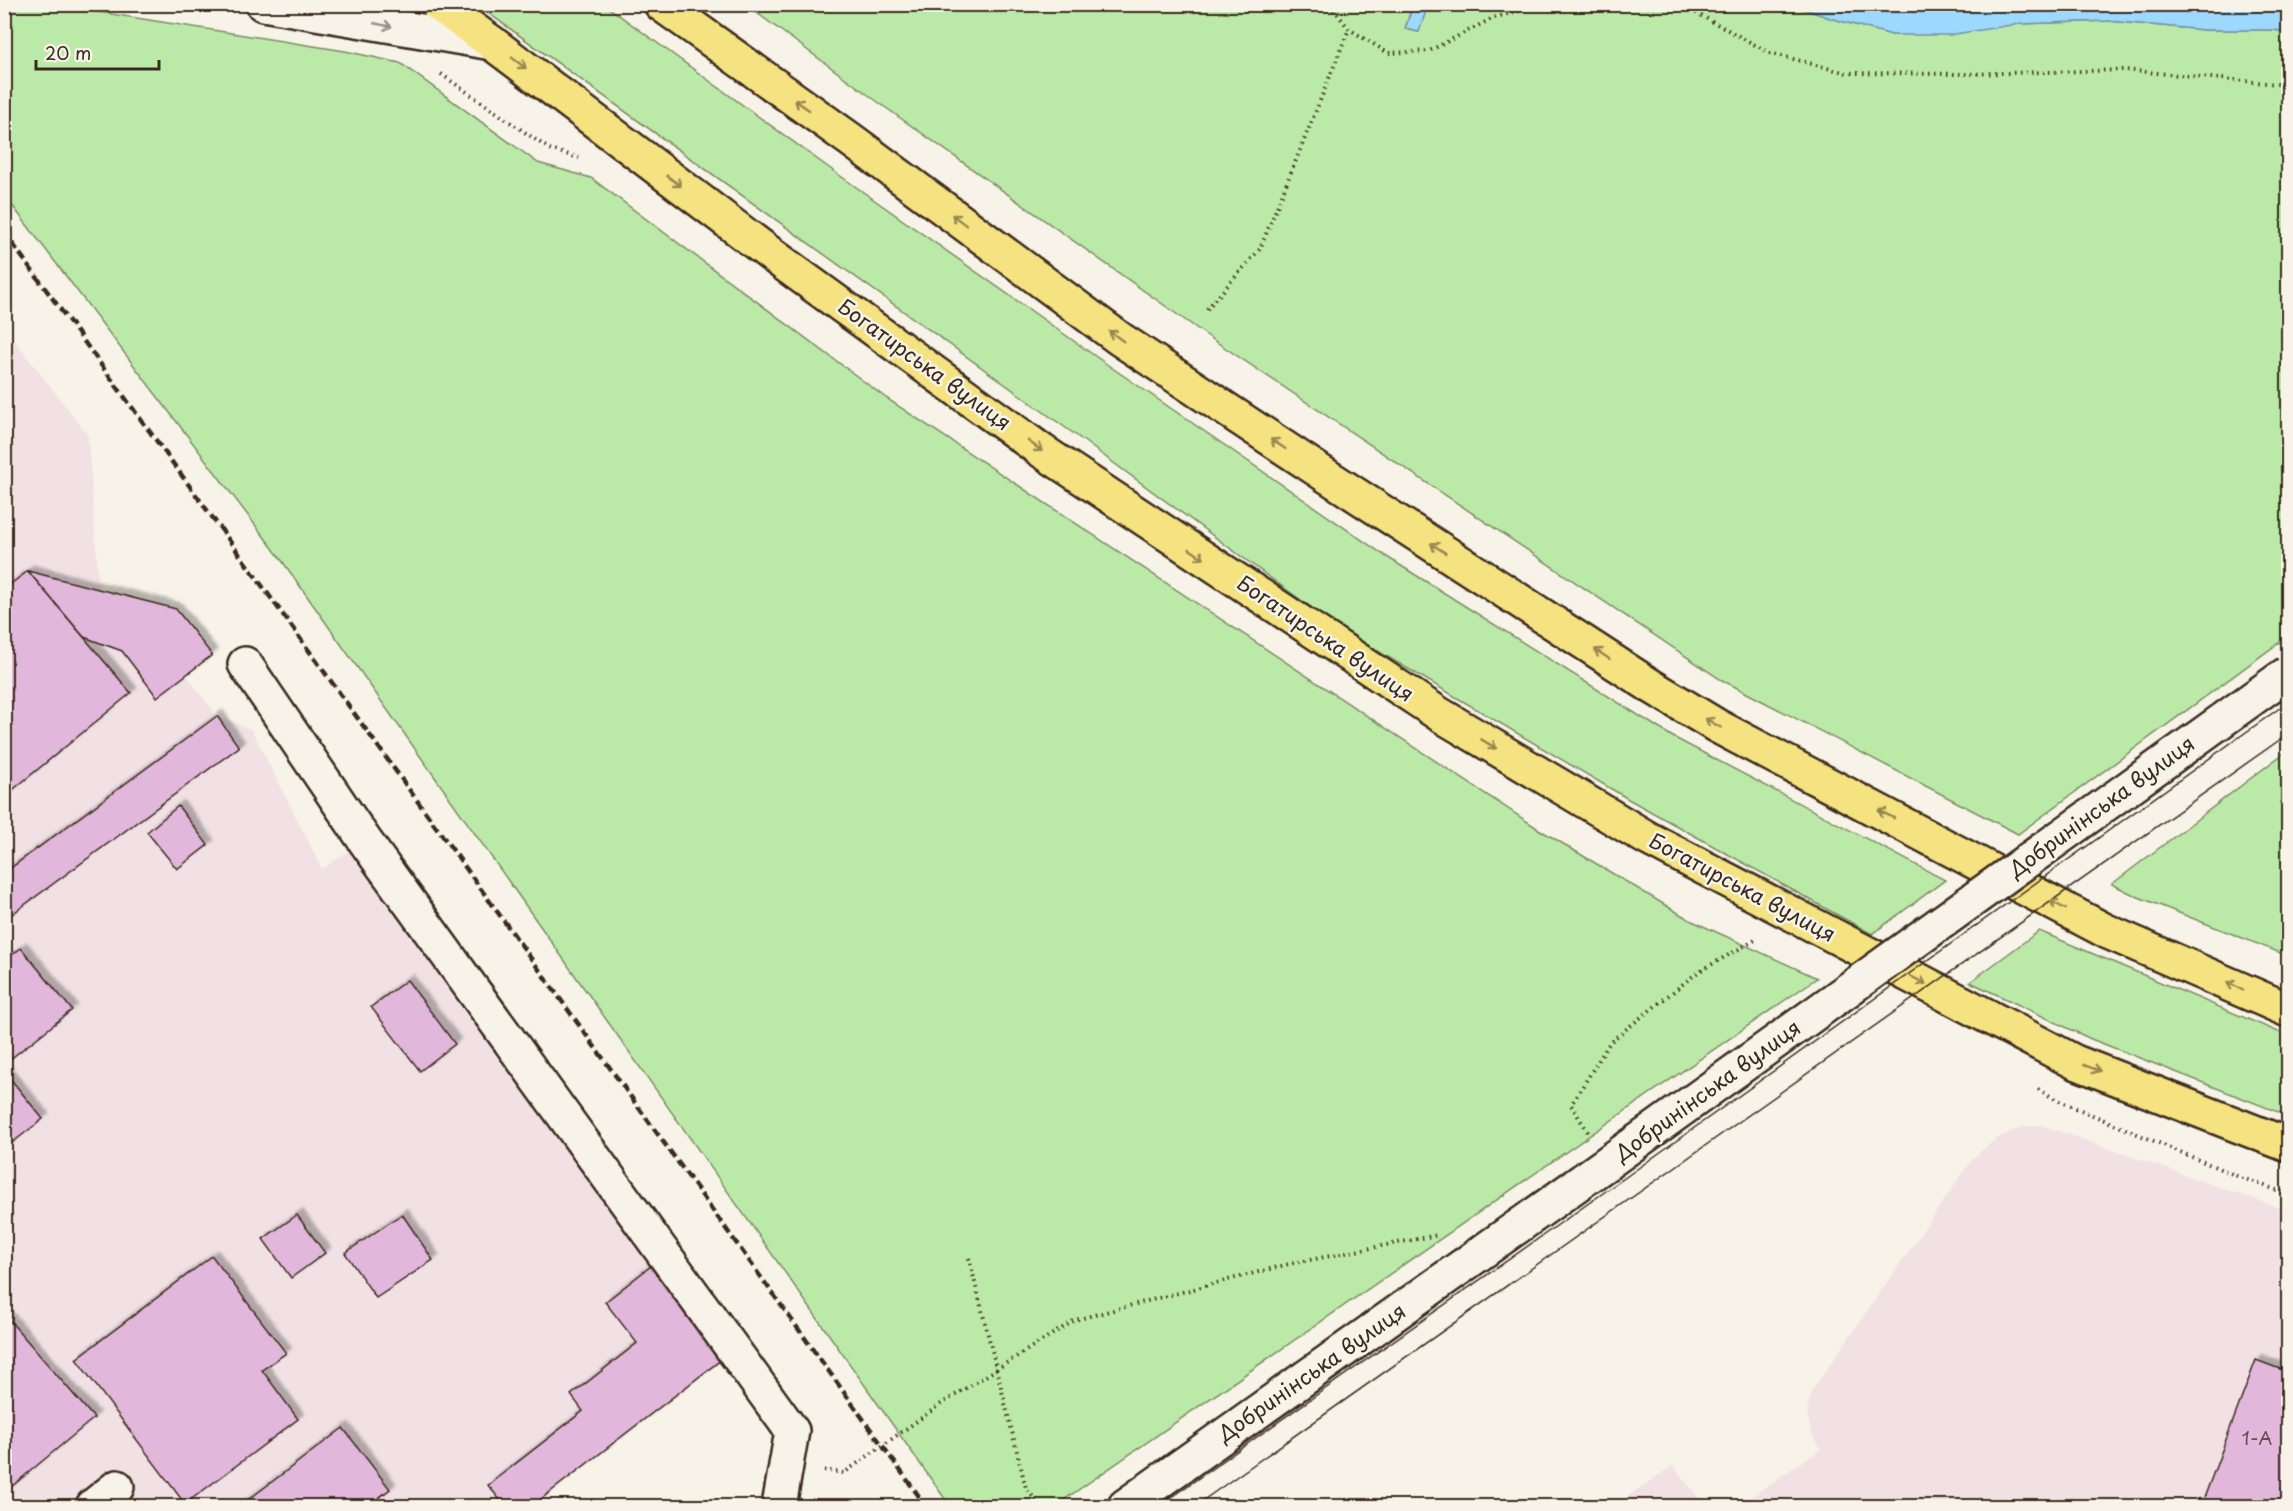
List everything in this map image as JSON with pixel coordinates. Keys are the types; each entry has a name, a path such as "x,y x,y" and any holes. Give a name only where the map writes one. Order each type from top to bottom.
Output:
{"main road":[{"name":"Богатирська вулиця","path":"438,4 772,255 1042,451 1439,714 1647,838 2075,1062 2289,1145"},
{"path":"661,4 851,140 1120,339 1660,691 1717,726 2106,931 2289,1010"}],"street":[{"path":"263,4 492,43"},
{"path":"245,664 365,841 792,1431 779,1506"},
{"name":"Добринінська вулиця","path":"1125,1506 1170,1475 1601,1151 2289,673"}],"path":[{"path":"1330,4 1349,29 1388,53 1429,51 1493,18 1543,4"},
{"path":"1680,4 1770,53 1847,73 1965,74 2124,70 2289,85"},
{"path":"1207,309 1260,249 1349,29"},
{"path":"439,73 549,149 581,159 587,164"},
{"path":"1601,1151 1571,1105 1610,1042 1698,972 1759,938"},
{"path":"786,1466 844,1473 995,1368 1075,1320 1289,1264 1438,1235"},
{"path":"969,1258 1026,1488 1040,1506"}],"shaded area":[{"path":"4,327 88,435 99,589 176,609 212,655 186,675 217,716 252,730 322,869 350,850 651,1266 722,1359 532,1506 5,1506"},
{"path":"2041,1125 2288,1211 2288,1506 1738,1506 1821,1449 1811,1432 1807,1413 1811,1392 1974,1157 1996,1139 2022,1127"},
{"path":"1673,1465 1705,1506 1614,1506"}],"green space":[{"path":"5,4 54,5 345,51 400,63 538,163 591,178 886,398 1540,830 1690,920 1817,978 1055,1506 950,1506 278,555 5,196"},
{"path":"1413,4 1405,29 1418,32 1428,5 1792,4 1830,18 1892,35 2018,24 2109,21 2204,30 2288,32 2288,636 2018,834 1720,679 1209,337 882,105 746,5"},
{"path":"477,5 605,5 832,170 1105,363 1387,557 1673,737 1945,880 1872,934 1630,800 1339,628 1070,431"},
{"path":"2288,750 2288,956 2136,896 2112,884"},
{"path":"2039,931 2288,1036 2288,1116 2091,1039 1970,982"}],"water":[{"path":"1413,5 1428,5 1419,32 1405,29"},
{"path":"1792,5 2288,5 2288,32 2204,30 2109,21 2018,24 1949,35 1892,35"}],"building":[{"path":"28,571 131,693 4,797 4,589"},
{"path":"28,571 176,609 212,655 157,697 122,651 84,637"},
{"path":"217,716 239,747 8,917 4,913 4,873"},
{"path":"178,806 208,845 177,869 147,832"},
{"path":"21,948 72,1010 4,1064 4,961"},
{"path":"407,980 455,1044 420,1071 371,1007"},
{"path":"4,1071 43,1119 4,1149"},
{"path":"402,1214 433,1260 376,1298 345,1253"},
{"path":"297,1215 325,1253 291,1278 263,1239"},
{"path":"212,1256 286,1353 262,1370 298,1419 185,1504 76,1359"},
{"path":"651,1266 722,1359 532,1506 505,1506 488,1485 583,1411 571,1395 637,1343 605,1302"},
{"path":"4,1314 94,1418 4,1493"},
{"path":"2256,1360 2288,1372 2288,1506 2201,1506"},
{"path":"343,1428 390,1489 368,1506 240,1506"}],"tram line":[{"path":"1159,1506 1623,1179 2288,702"},
{"path":"1195,1506 2288,734"}],"railway":[{"path":"4,232 926,1506"}]}
